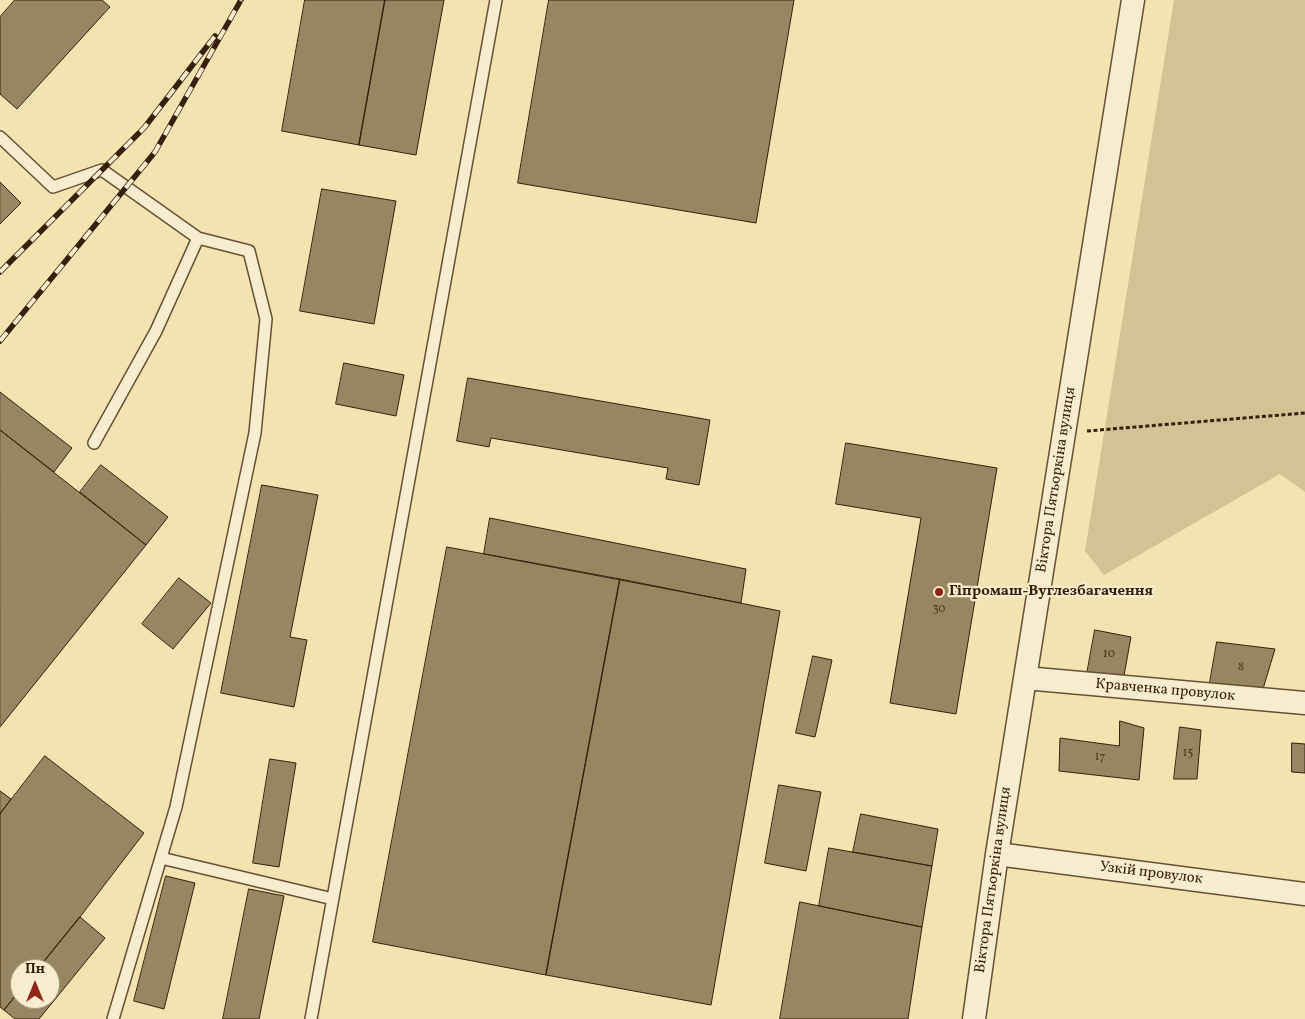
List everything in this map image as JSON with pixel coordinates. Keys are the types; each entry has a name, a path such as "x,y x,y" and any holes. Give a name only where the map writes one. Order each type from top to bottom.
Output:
{"street":[{"name":"Віктора Пятьоркіна вулиця","path":"974,1019 997,854 1133,0"},
{"name":"Кравченка провулок","path":"1025,678 1305,703"},
{"name":"Узкій провулок","path":"997,854 1305,894"}],"lane":[{"path":"311,1019 496,0"},
{"path":"0,137 53,187 102,170 198,238 249,251 266,319 255,433 176,807 113,1019"},
{"path":"94,443 156,331 198,238"},
{"path":"161,858 333,899"}],"path":[{"path":"1064,432 1305,413"}],"shaded area":[{"path":"1174,0 1305,0 1305,492 1280,474 1104,575 1085,551"}],"building":[{"path":"15,0 102,0 110,7 17,109 0,94 0,17"},
{"path":"305,0 385,0 359,145 282,131"},
{"path":"385,0 444,0 416,155 359,145"},
{"path":"549,0 794,0 756,223 518,183"},
{"path":"0,182 21,203 0,224"},
{"path":"322,189 396,201 374,324 300,311"},
{"path":"344,363 404,375 396,416 336,404"},
{"path":"468,378 710,420 699,485 666,479 668,468 491,438 489,447 457,441"},
{"path":"0,392 72,448 54,472 0,430"},
{"path":"0,430 146,545 0,727"},
{"path":"846,443 997,468 956,714 890,703 921,518 836,504"},
{"path":"101,465 168,517 146,545 80,492"},
{"path":"262,485 318,495 290,637 307,640 294,707 221,693"},
{"path":"490,518 746,569 741,603 484,554"},
{"path":"447,547 620,579 546,975 373,942"},
{"path":"179,578 211,603 173,649 142,624"},
{"path":"620,579 780,611 711,1005 546,975"},
{"path":"1095,630 1131,637 1123,681 1087,674"},
{"path":"1217,642 1275,649 1263,689 1209,688"},
{"path":"813,656 832,660 815,737 796,733"},
{"path":"1120,721 1144,728 1139,780 1059,771 1060,738 1119,746"},
{"path":"1180,727 1201,730 1197,779 1174,779"},
{"path":"1292,743 1305,744 1305,773 1292,772"},
{"path":"45,756 144,833 46,959 10,959 10,1002 4,1010 0,1007 0,814"},
{"path":"270,759 296,763 279,867 253,863"},
{"path":"779,785 821,792 806,871 765,863"},
{"path":"0,791 11,799 0,814"},
{"path":"861,814 938,829 932,866 853,852"},
{"path":"829,848 932,866 922,927 819,906"},
{"path":"166,876 195,883 164,1009 134,1001"},
{"path":"249,889 284,896 259,1019 223,1019"},
{"path":"800,902 922,927 908,1019 780,1019"},
{"path":"80,917 105,938 60,993 60,959 46,959"},
{"path":"10,1002 10,1009 47,1009 39,1019 15,1019 4,1010"}],"railway":[{"path":"0,341 155,152 241,0"},
{"path":"0,272 144,128 215,36"}],"place":[{"name":"Гіпромаш-Вуглезбагачення","path":"939,592"}]}
